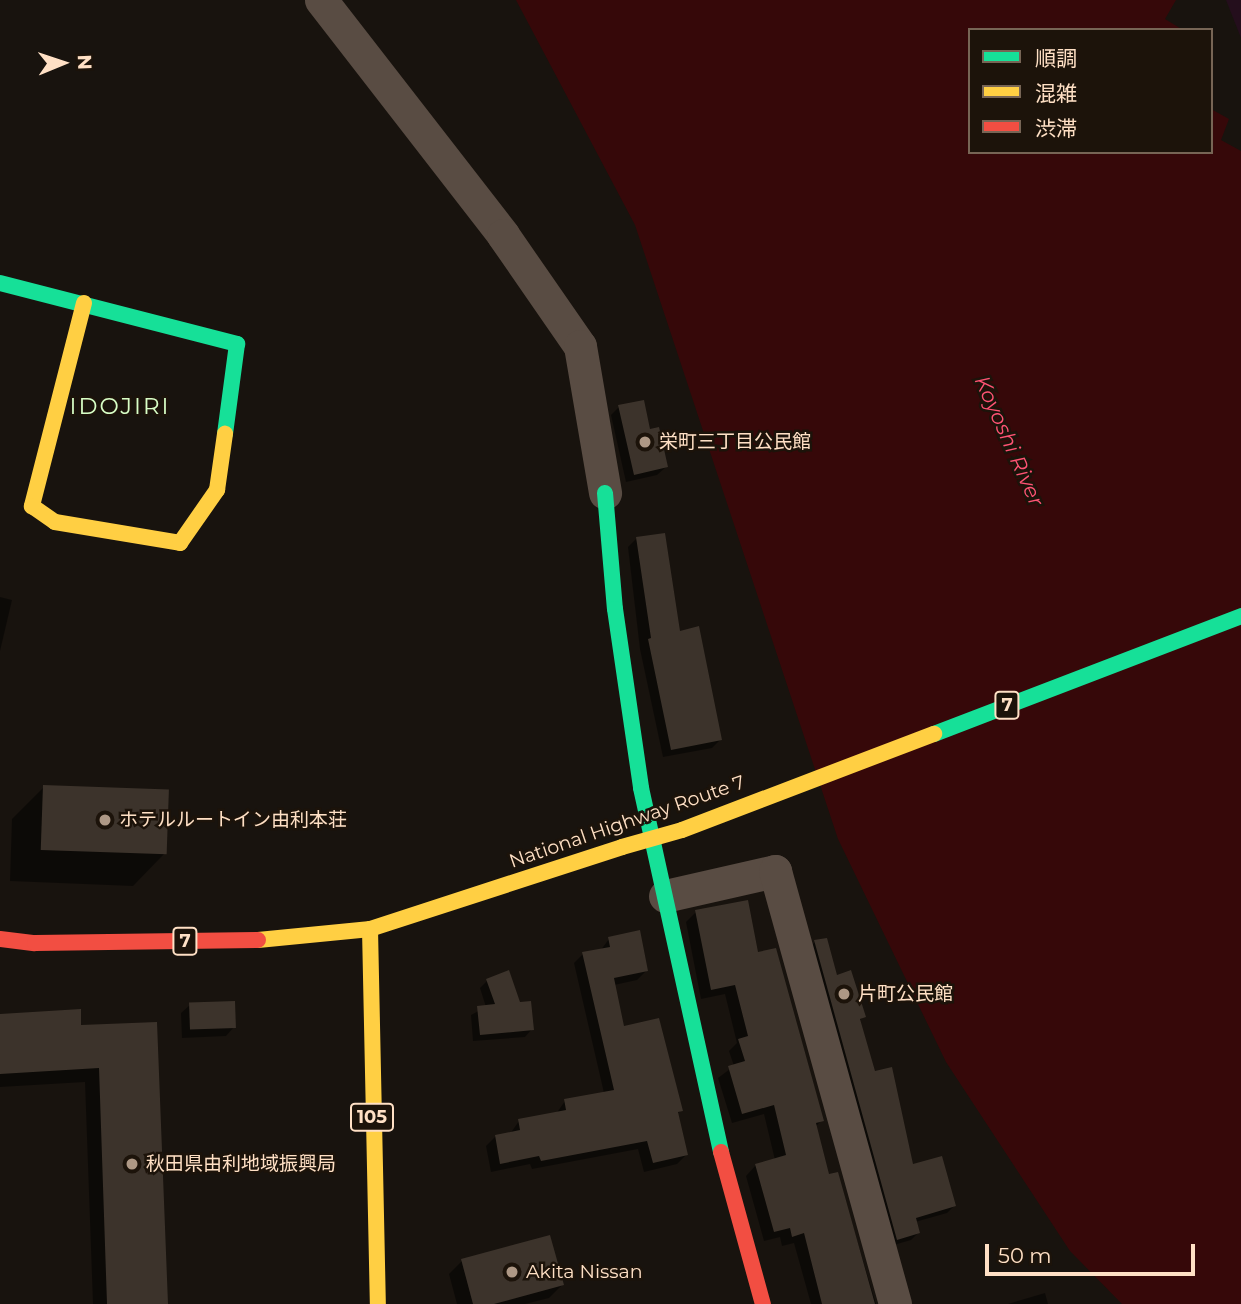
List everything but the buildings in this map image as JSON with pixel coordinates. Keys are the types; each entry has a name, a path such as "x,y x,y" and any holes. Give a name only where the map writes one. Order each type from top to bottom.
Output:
{"main road":[{"path":"0,283 84,303 237,344 217,490 180,544 55,522 32,506 84,303"},
{"path":"605,493 615,609 639,775 720,1147 763,1304"},
{"name":"National Highway Route 7","path":"0,939 35,943 271,940 370,929 682,830 1241,616"},
{"name":"105","path":"370,929 379,1304"}],"street":[{"path":"321,0 503,234 580,346 605,493"},
{"path":"665,896 775,871 895,1304"}],"shaded area":[{"path":"1226,0 1241,0 1241,38"}],"water":[{"name":"Koyoshi River","path":"516,0 1176,0 1165,19 1180,28 968,28 968,154 1213,154 1213,110 1229,119 1221,140 1241,151 1241,1304 1122,1304 1070,1251 946,1062 838,839 635,225"}],"traffic: fast":[{"path":"0,283 237,344 225,434"},
{"path":"605,493 615,609 641,788 721,1152"},
{"path":"934,734 1241,616"}],"traffic: slow":[{"path":"84,303 32,506 55,522 180,543 217,490 225,434"},
{"path":"682,830 934,734"},
{"path":"622,847 682,830"},
{"path":"258,940 370,929 622,847"},
{"path":"370,929 378,1304"}],"traffic: jam":[{"path":"0,939 35,943 258,940"},
{"path":"721,1152 763,1304"}],"place":[{"name":"栄町三丁目公民館","path":"645,442"},
{"name":"ホテルルートイン由利本荘","path":"105,820"},
{"name":"片町公民館","path":"844,994"},
{"name":"秋田県由利地域振興局","path":"132,1164"},
{"name":"Akita Nissan","path":"512,1272"}],"district":[{"name":"IDOJIRI","path":"120,406"}]}
